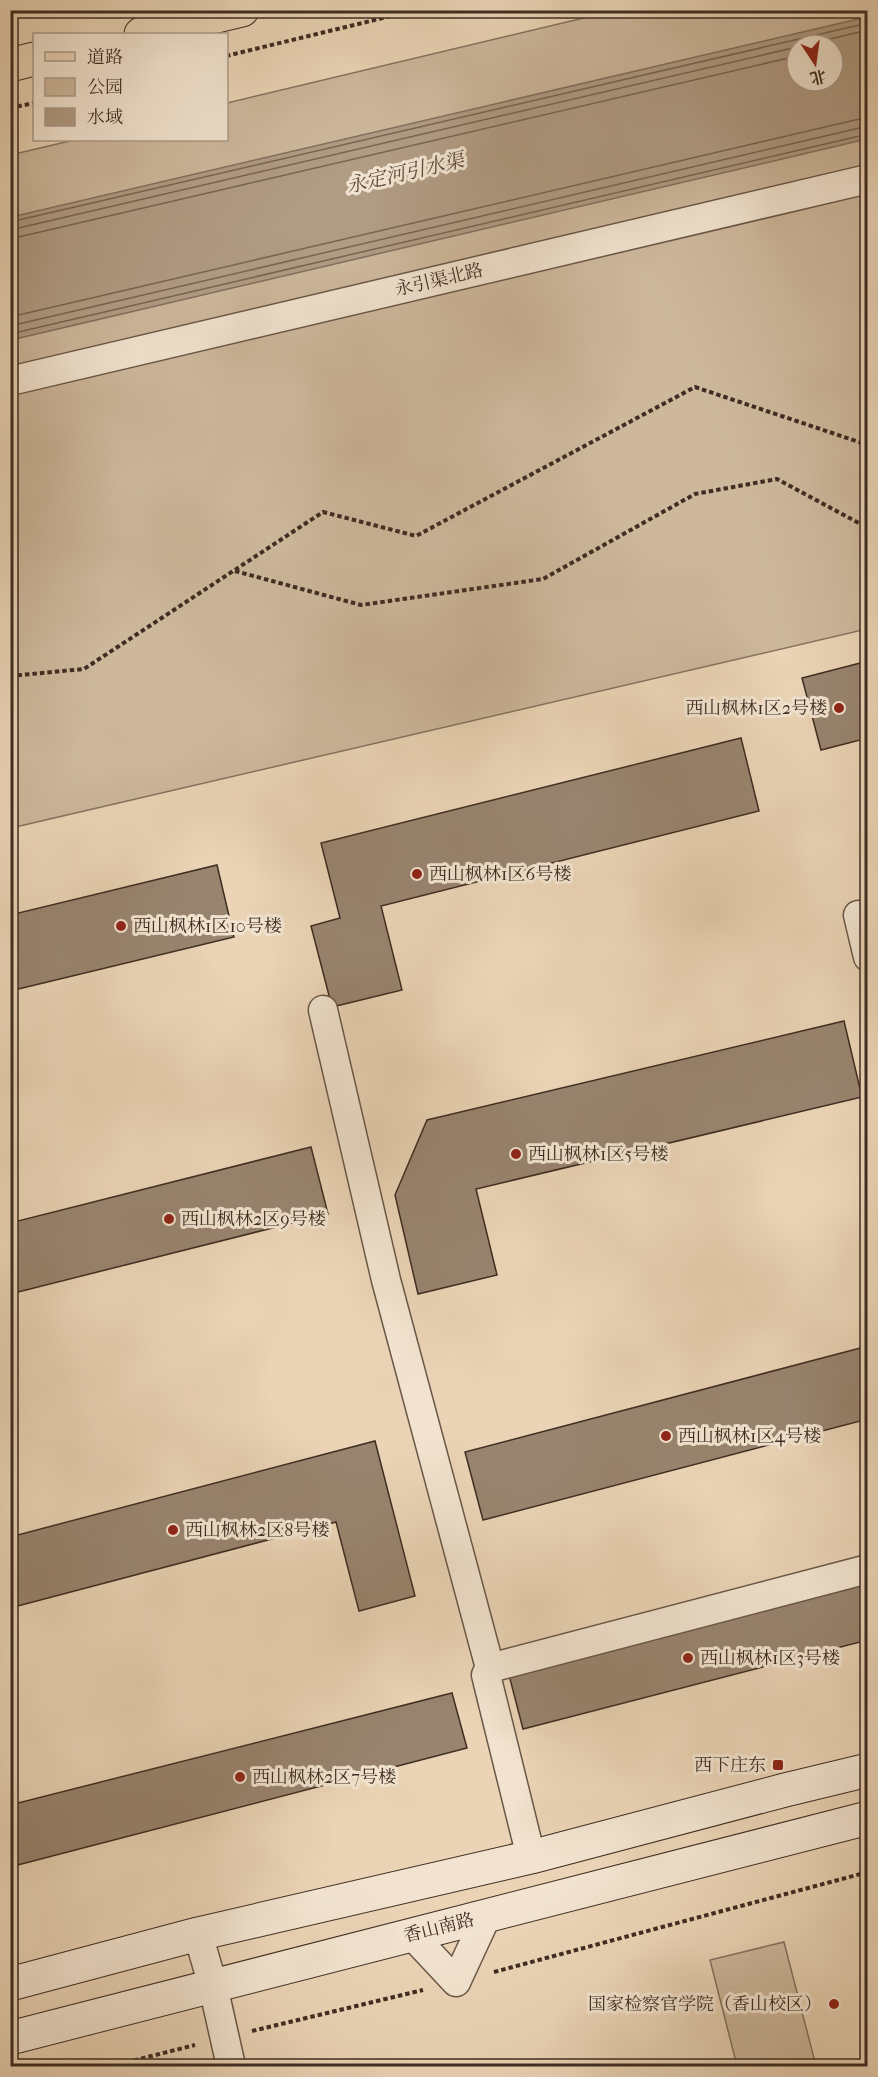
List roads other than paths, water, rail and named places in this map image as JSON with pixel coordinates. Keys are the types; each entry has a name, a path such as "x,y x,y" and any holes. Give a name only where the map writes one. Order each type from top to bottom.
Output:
{"main road":[{"path":"145,33 242,10"},
{"path":"10,65 33,59"},
{"path":"10,1984 198,1934 531,1857 867,1770"},
{"name":"香山南路","path":"10,2038 867,1818"}],"street":[{"name":"永引渠北路","path":"10,381 867,179"},
{"path":"858,915 867,957"},
{"path":"323,1010 386,1280 490,1668 486,1675 531,1857"},
{"path":"490,1668 867,1569"},
{"path":"411,1935 456,1982 487,1915"},
{"path":"198,1934 213,1986 231,2067"}],"water":[{"name":"永定河引水渠","path":"867,17 867,139 11,340 11,217 785,36 785,93 845,93 845,33 799,33"}],"place":[{"name":"西山枫林1区2号楼","path":"839,708"},
{"name":"西山枫林1区6号楼","path":"417,874"},
{"name":"西山枫林1区10号楼","path":"121,926"},
{"name":"西山枫林1区5号楼","path":"516,1154"},
{"name":"西山枫林2区9号楼","path":"169,1219"},
{"name":"西山枫林1区4号楼","path":"666,1436"},
{"name":"西山枫林2区8号楼","path":"173,1530"},
{"name":"西山枫林1区3号楼","path":"688,1658"},
{"name":"西下庄东","path":"778,1765"},
{"name":"西山枫林2区7号楼","path":"240,1777"},
{"name":"国家检察官学院（香山校区）","path":"834,2004"}]}
